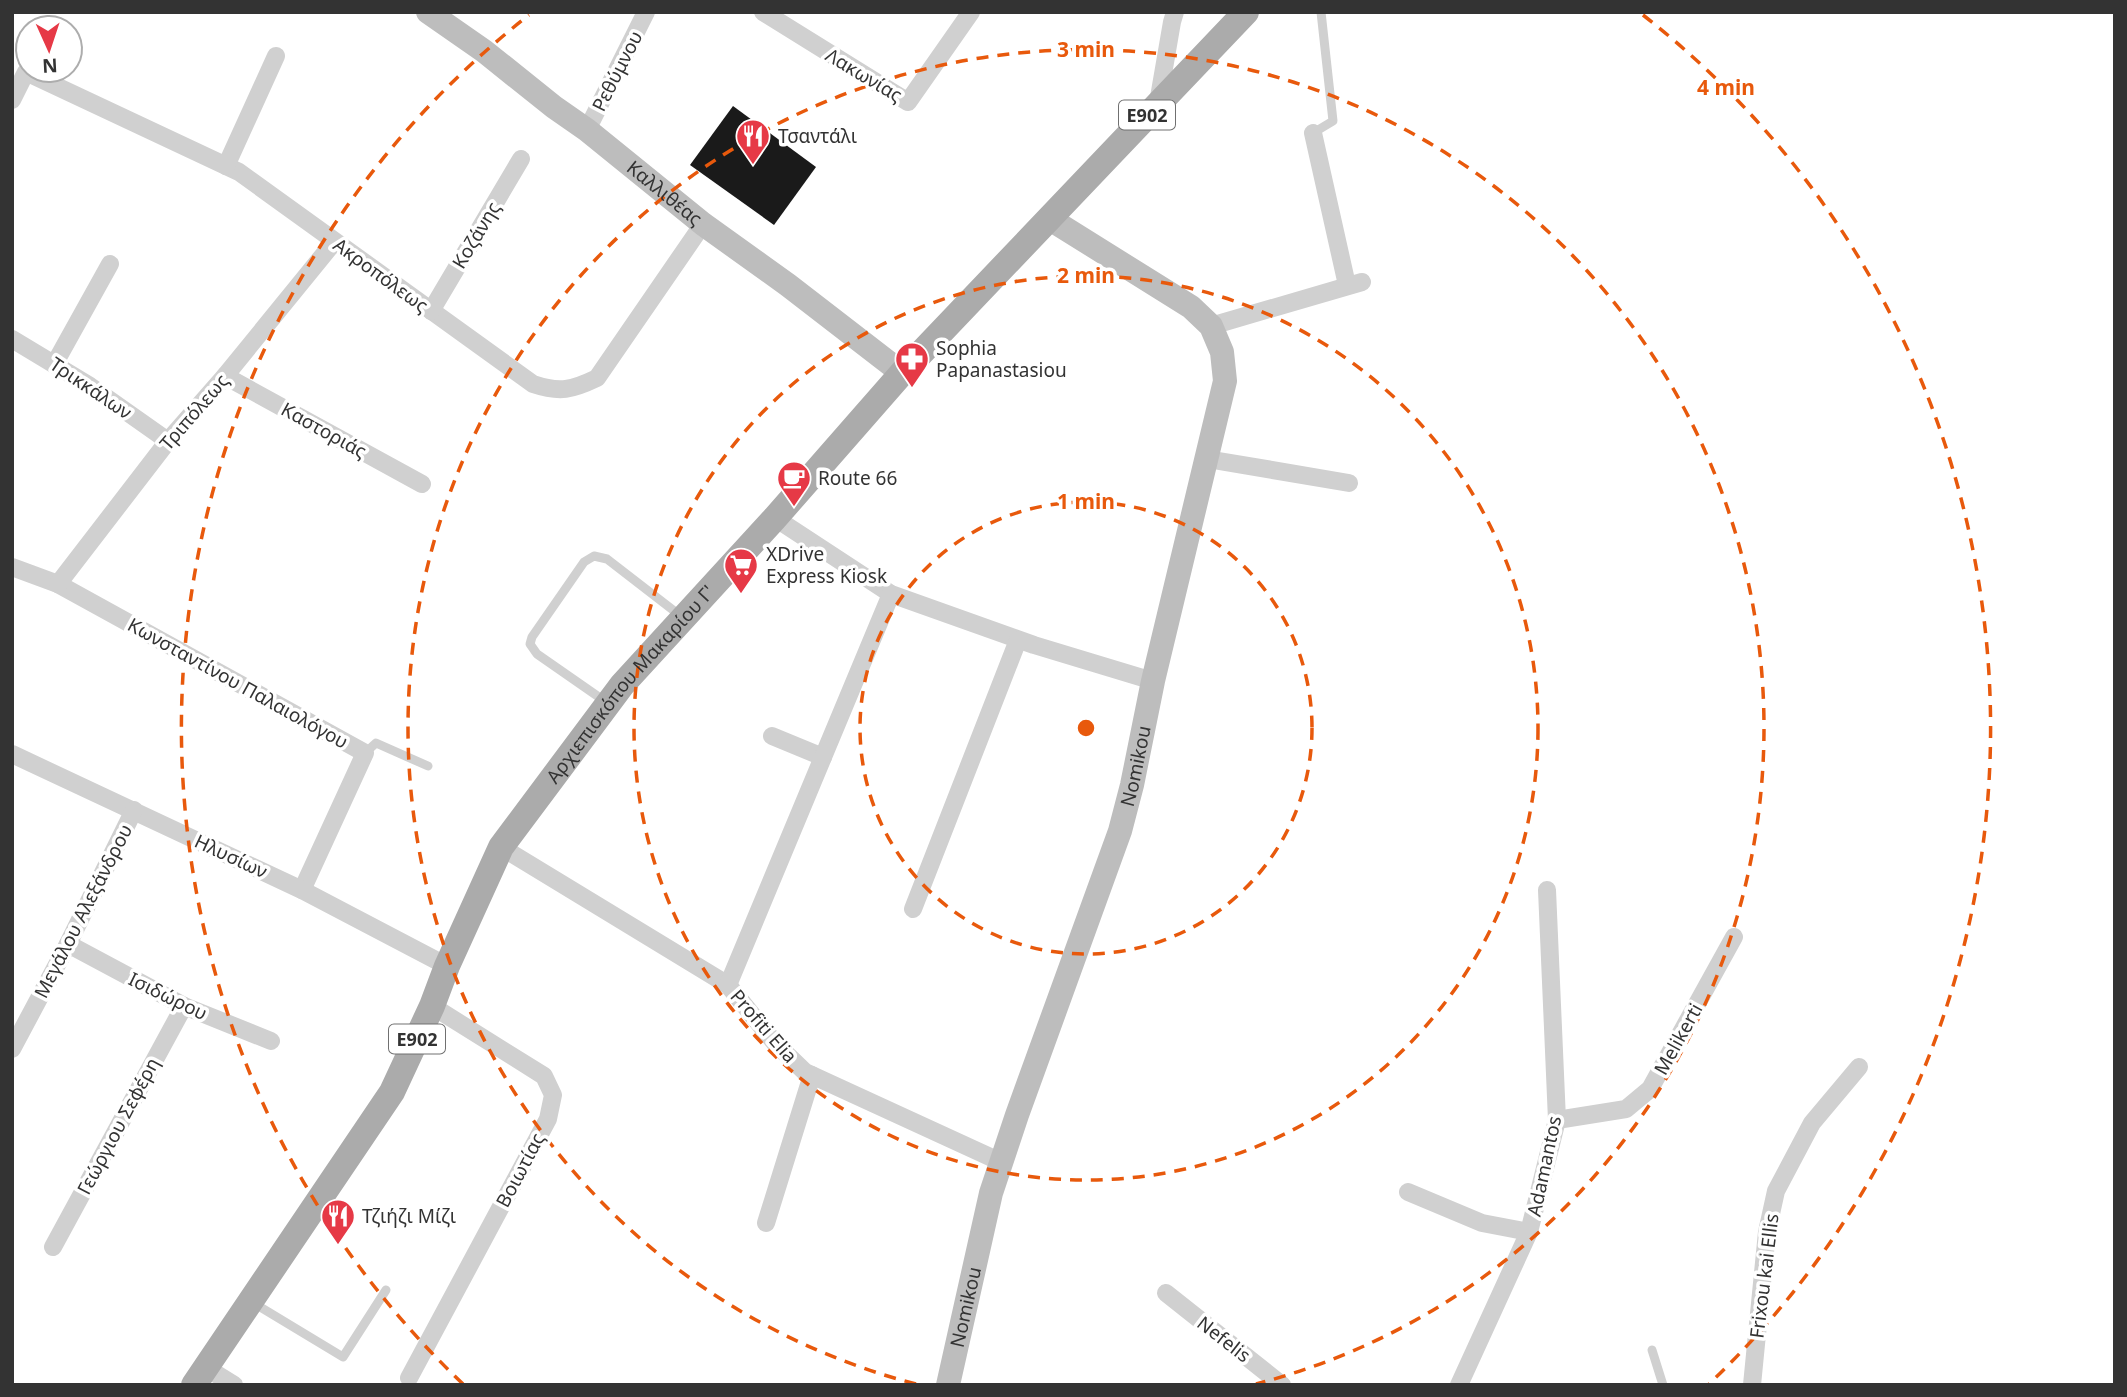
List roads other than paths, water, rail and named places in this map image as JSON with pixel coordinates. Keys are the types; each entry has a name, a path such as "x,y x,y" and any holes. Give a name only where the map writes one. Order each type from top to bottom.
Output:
{"main road":[{"name":"Αρχιεπισκόπου Μακαρίου Γ'","path":"200,1376 392,1092 501,847 608,703 902,373 1246,12"}],"street":[{"name":"Καλλιθέας","path":"428,12 484,51 703,224 788,285 902,373"},
{"name":"Ρεθύμνου","path":"587,130 646,12"},
{"name":"Λακωνίας","path":"763,12 908,103 971,12"},
{"path":"1158,103 1175,12"},
{"path":"226,166 276,56"},
{"name":"Ακροπόλεως","path":"12,100 26,72 239,172 533,384 552,391 576,389 597,378 703,224"},
{"path":"1211,326 1354,283 1313,133"},
{"name":"Κοζάνης","path":"431,311 521,159"},
{"name":"Nomikou","path":"948,1385 991,1193 1121,831 1153,681 1225,381 1222,352 1211,326 1191,307 1050,219"},
{"name":"Τριπόλεως","path":"58,584 168,442 334,242"},
{"path":"55,363 110,264"},
{"name":"Τρικκάλων","path":"12,339 90,386 168,442"},
{"name":"Καστοριάς","path":"225,376 422,484"},
{"path":"1206,459 1349,483"},
{"path":"775,518 891,594 1018,640 1153,681"},
{"name":"Κωνσταντίνου Παλαιολόγου","path":"12,567 58,584 365,753 302,890"},
{"path":"728,985 891,594"},
{"path":"913,909 1018,640"},
{"path":"772,736 823,757"},
{"name":"Ηλυσίων","path":"12,754 302,890 446,966"},
{"name":"Μεγάλου Αλεξάνδρου","path":"12,1049 68,944 134,810"},
{"name":"Profiti Elia","path":"501,847 728,985 775,1043 805,1072 1001,1162"},
{"name":"Adamantos","path":"1459,1385 1529,1232 1557,1120 1547,890"},
{"name":"Melikerti","path":"1557,1120 1626,1109 1650,1088 1734,937"},
{"name":"Ισιδώρου","path":"68,944 184,1006 271,1041"},
{"name":"Γεώργιου Σεφέρη","path":"53,1247 184,1006"},
{"name":"Βοιωτίας","path":"409,1378 548,1119 553,1094 544,1076 432,1006"},
{"name":"Frixou kai Ellis","path":"1752,1385 1767,1233 1776,1191 1812,1123 1859,1067"},
{"path":"765,1223 813,1075"},
{"path":"1408,1192 1482,1223 1529,1232"},
{"name":"Nefelis","path":"1166,1293 1282,1385"},
{"path":"200,1376 234,1385"}],"lane":[{"path":"1313,133 1333,121 1321,12"},
{"path":"608,703 537,654 530,644 532,636 584,562 594,556 607,559 683,618"},
{"path":"365,753 376,743 428,766"},
{"path":"250,1301 343,1357 386,1290"},
{"path":"1652,1350 1663,1385"}],"place":[{"name":"Τσαντάλι","path":"753,166"},
{"name":"Sophia Papanastasiou","path":"912,389"},
{"name":"Route 66","path":"794,508"},
{"name":"XDrive Express Kiosk","path":"741,595"},
{"name":"Τζιήζι Μίζι","path":"338,1246"}]}
